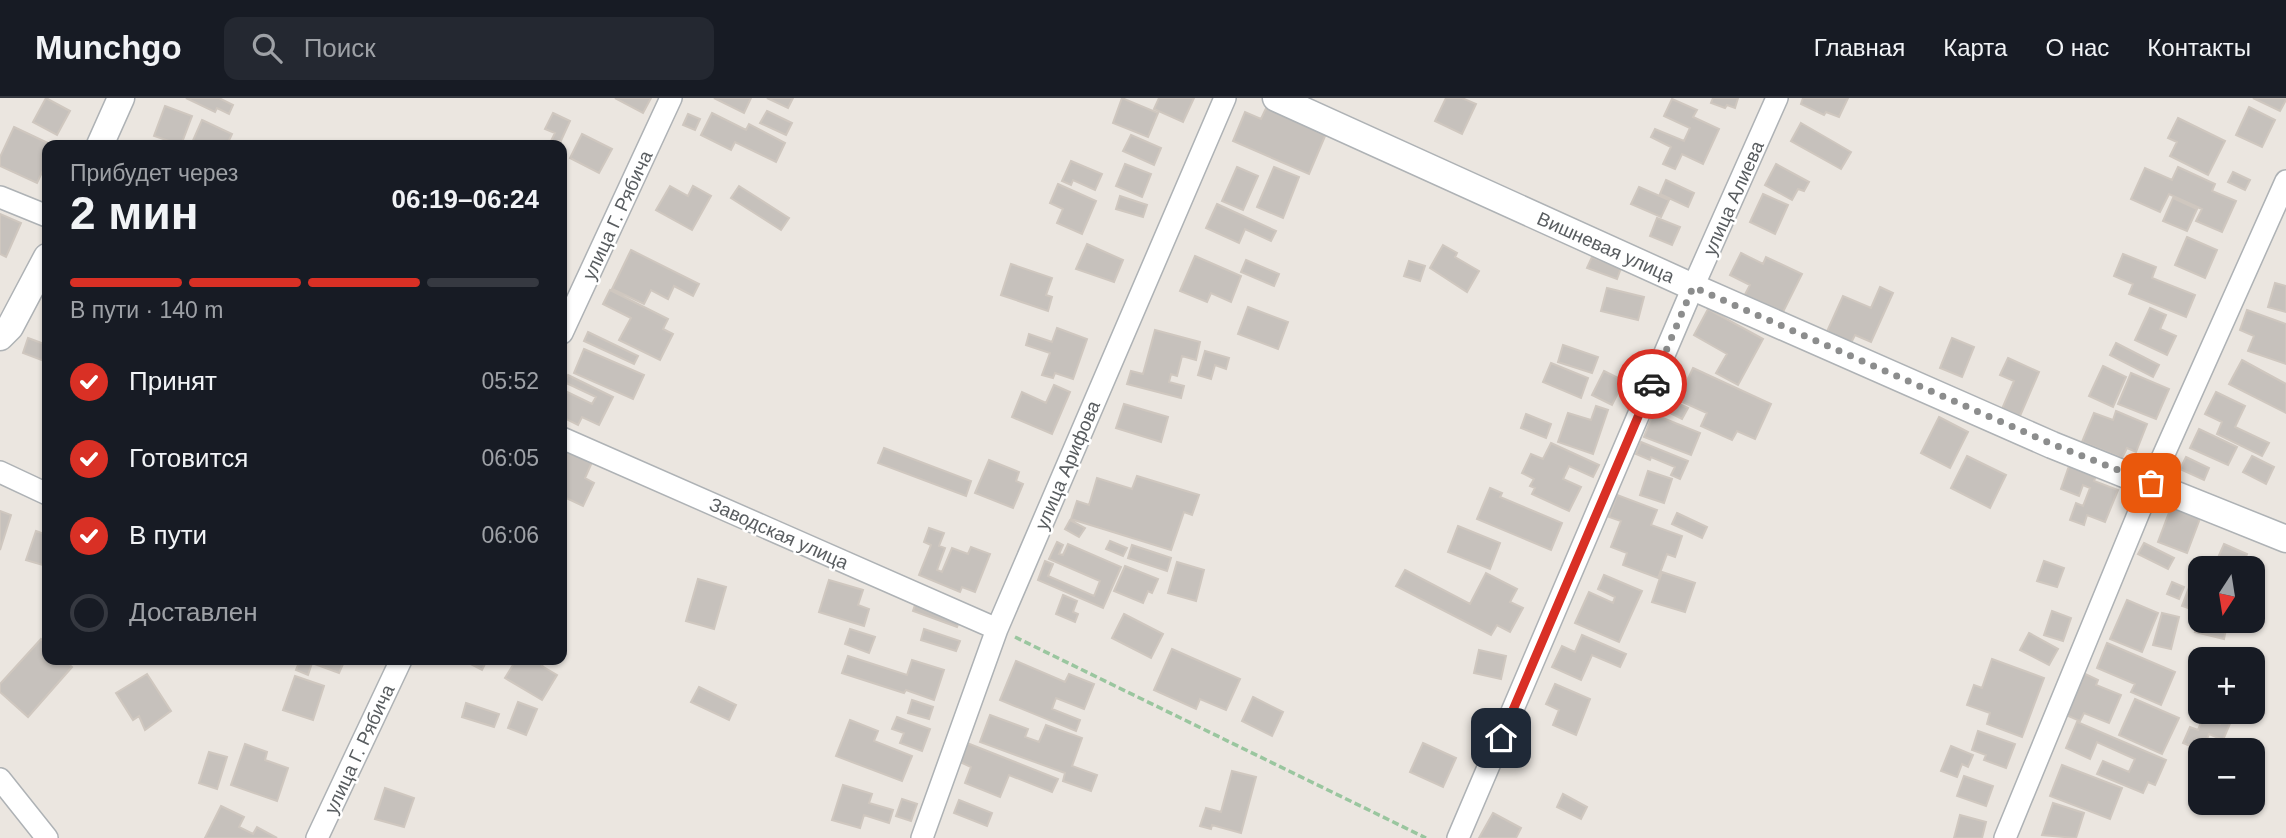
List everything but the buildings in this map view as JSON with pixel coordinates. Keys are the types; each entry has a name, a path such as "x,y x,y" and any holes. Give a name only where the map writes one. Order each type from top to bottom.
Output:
{"street":[{"path":"102,140 121,98"},
{"name":"улица Г. Рябича","path":"567,321 671,98"},
{"name":"улица Арифова","path":"922,838 997,629 1225,98"},
{"name":"Вишневая улица","path":"1276,98 1693,287 2052,444 2286,539"},
{"name":"улица Алиева","path":"1458,838 1693,287 1777,98"},
{"path":"2005,838 2151,483 2286,181"},
{"path":"0,197 42,214"},
{"path":"0,337 10,327 42,266"},
{"name":"Заводская улица","path":"567,440 997,629"},
{"path":"0,472 42,492"},
{"name":"улица Г. Рябича","path":"317,838 399,665"},
{"path":"0,779 47,838"}],"path":[{"path":"997,629 1426,838"}],"way so far":[{"path":"1652,384 1693,287 2052,444 2151,483"}],"route":[{"path":"1501,738 1652,384"}]}
